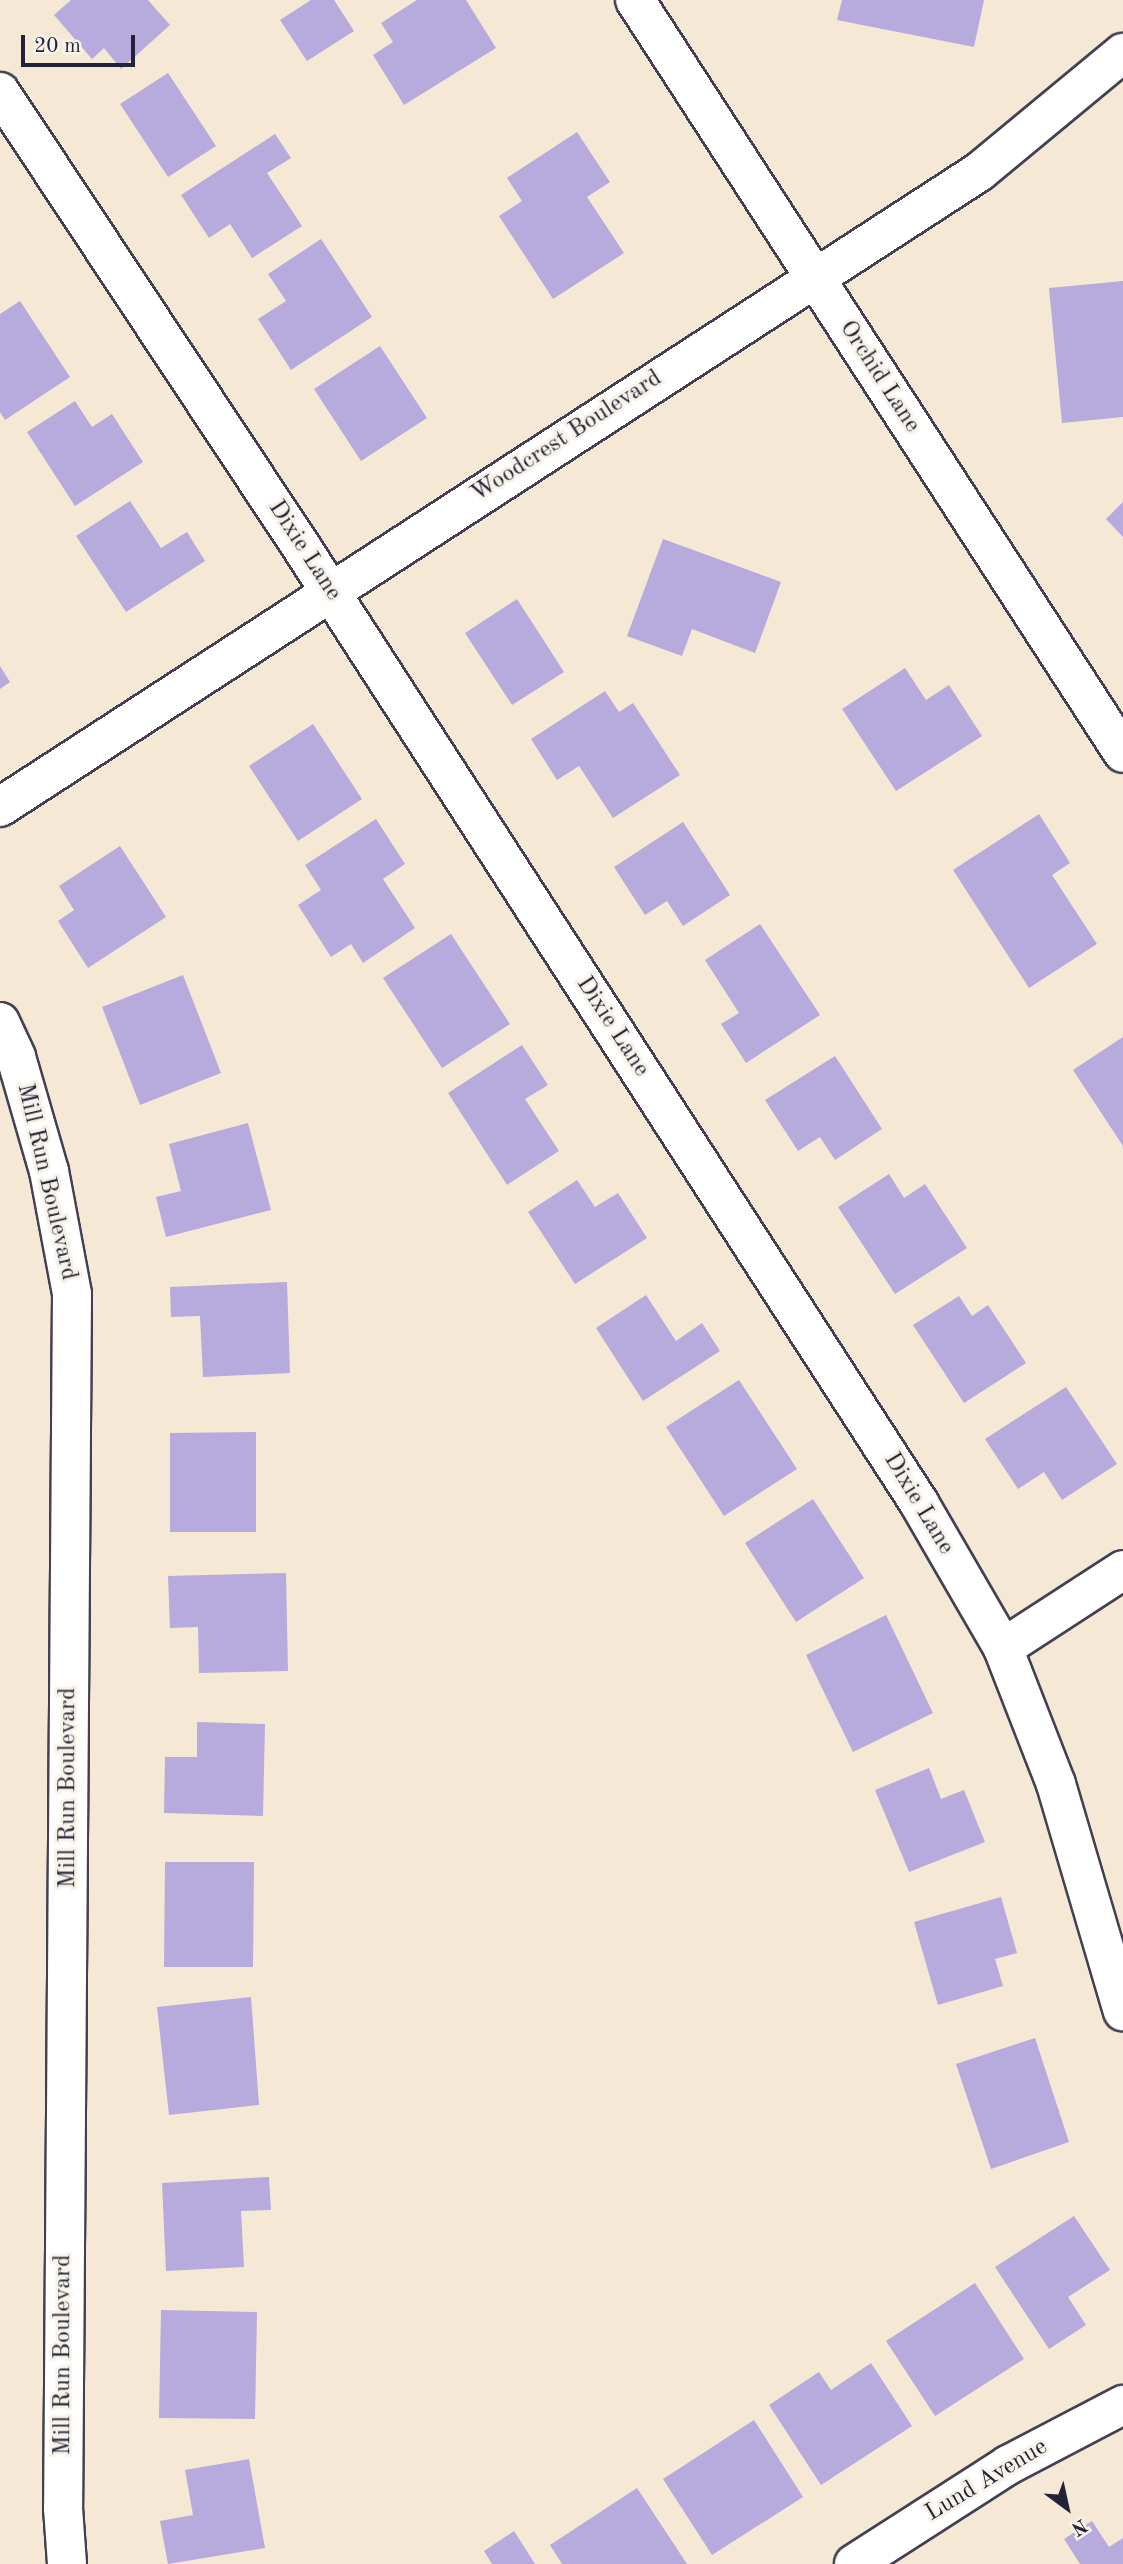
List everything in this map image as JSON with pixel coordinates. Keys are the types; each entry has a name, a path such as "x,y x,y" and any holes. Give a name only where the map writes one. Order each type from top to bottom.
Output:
{"street":[{"name":"Orchid Lane","path":"635,0 1123,753"},
{"name":"Woodcrest Boulevard","path":"0,807 979,172 1123,53"},
{"name":"Dixie Lane","path":"0,92 330,591 919,1503 1003,1648 1056,1783 1123,2011"},
{"name":"Mill Run Boulevard","path":"0,1022 16,1057 49,1171 72,1294 63,2494 67,2564"},
{"path":"1003,1648 1123,1570"},
{"name":"Lund Avenue","path":"854,2564 1008,2465 1123,2404"}],"building":[{"path":"71,0 148,0 170,25 121,69 104,48 92,59 54,15"},
{"path":"311,0 334,0 354,31 307,61 280,20"},
{"path":"417,0 466,0 496,48 404,105 373,55 393,42 381,23"},
{"path":"842,0 984,0 974,47 837,20"},
{"path":"168,73 216,146 168,177 120,104"},
{"path":"577,132 610,182 587,197 624,253 553,299 499,216 522,201 507,178"},
{"path":"275,134 291,158 267,173 302,226 252,258 230,224 209,238 181,195"},
{"path":"321,239 372,317 291,370 258,319 286,301 268,274"},
{"path":"1123,281 1123,417 1062,423 1049,288"},
{"path":"20,301 70,377 5,420 0,412 0,314"},
{"path":"380,346 427,418 361,461 314,389"},
{"path":"75,401 92,427 112,414 143,462 75,506 27,432"},
{"path":"130,501 161,548 187,532 205,561 126,612 76,536"},
{"path":"1123,502 1123,537 1106,519"},
{"path":"663,539 781,582 755,653 692,629 682,656 627,636"},
{"path":"517,599 564,672 512,705 465,633"},
{"path":"0,666 10,682 0,689"},
{"path":"905,668 926,700 949,685 982,736 896,791 842,709"},
{"path":"605,691 619,712 633,703 680,775 613,818 579,766 557,780 531,739"},
{"path":"313,724 362,799 298,841 249,766"},
{"path":"1039,814 1070,863 1052,875 1097,944 1029,988 953,870"},
{"path":"376,819 405,864 383,879 415,928 363,963 351,944 331,957 298,905 321,890 305,865"},
{"path":"683,822 730,895 683,926 667,901 645,915 614,867"},
{"path":"120,846 166,917 88,968 58,921 74,910 59,886"},
{"path":"760,924 820,1015 746,1063 721,1024 739,1013 705,960"},
{"path":"451,934 510,1024 442,1068 383,978"},
{"path":"183,975 221,1073 140,1105 102,1007"},
{"path":"1123,1037 1123,1146 1073,1070"},
{"path":"522,1045 548,1085 525,1099 559,1151 507,1185 448,1093"},
{"path":"835,1056 882,1129 835,1160 820,1137 798,1151 765,1100"},
{"path":"248,1123 271,1210 166,1237 156,1197 181,1191 169,1144"},
{"path":"889,1174 904,1198 925,1184 967,1248 895,1294 838,1207"},
{"path":"577,1180 595,1207 618,1193 647,1238 575,1284 528,1212"},
{"path":"287,1282 290,1373 203,1377 200,1316 171,1317 170,1287"},
{"path":"646,1295 676,1341 702,1323 720,1351 643,1401 596,1328"},
{"path":"959,1296 972,1316 988,1305 1026,1363 964,1403 913,1325"},
{"path":"739,1380 797,1469 724,1516 666,1427"},
{"path":"1066,1387 1117,1464 1062,1500 1044,1472 1018,1489 985,1439"},
{"path":"256,1432 256,1532 170,1532 170,1433"},
{"path":"813,1499 864,1578 796,1622 745,1543"},
{"path":"286,1573 288,1671 199,1673 198,1627 170,1628 168,1576"},
{"path":"886,1615 933,1713 853,1752 806,1655"},
{"path":"197,1722 265,1724 263,1816 164,1813 165,1757 197,1757"},
{"path":"929,1768 941,1799 964,1790 985,1842 909,1872 875,1790"},
{"path":"165,1862 254,1862 253,1967 164,1967"},
{"path":"1001,1897 1017,1953 995,1959 1003,1986 938,2005 914,1922"},
{"path":"251,1997 259,2105 169,2115 157,2007"},
{"path":"1035,2038 1069,2142 991,2169 956,2064"},
{"path":"269,2177 271,2210 241,2211 244,2267 166,2271 162,2183"},
{"path":"1074,2216 1110,2270 1068,2297 1086,2325 1049,2349 995,2267"},
{"path":"975,2283 1024,2359 935,2416 886,2341"},
{"path":"161,2310 257,2312 255,2419 159,2418"},
{"path":"871,2363 912,2426 821,2485 769,2405 819,2372 831,2390"},
{"path":"754,2420 803,2497 712,2555 663,2479"},
{"path":"249,2459 265,2548 168,2564 160,2521 193,2515 185,2470"},
{"path":"637,2488 687,2564 562,2564 550,2545"},
{"path":"1092,2521 1109,2547 1123,2538 1123,2564 1080,2564 1064,2539"},
{"path":"514,2531 535,2564 492,2564 484,2551"}]}
